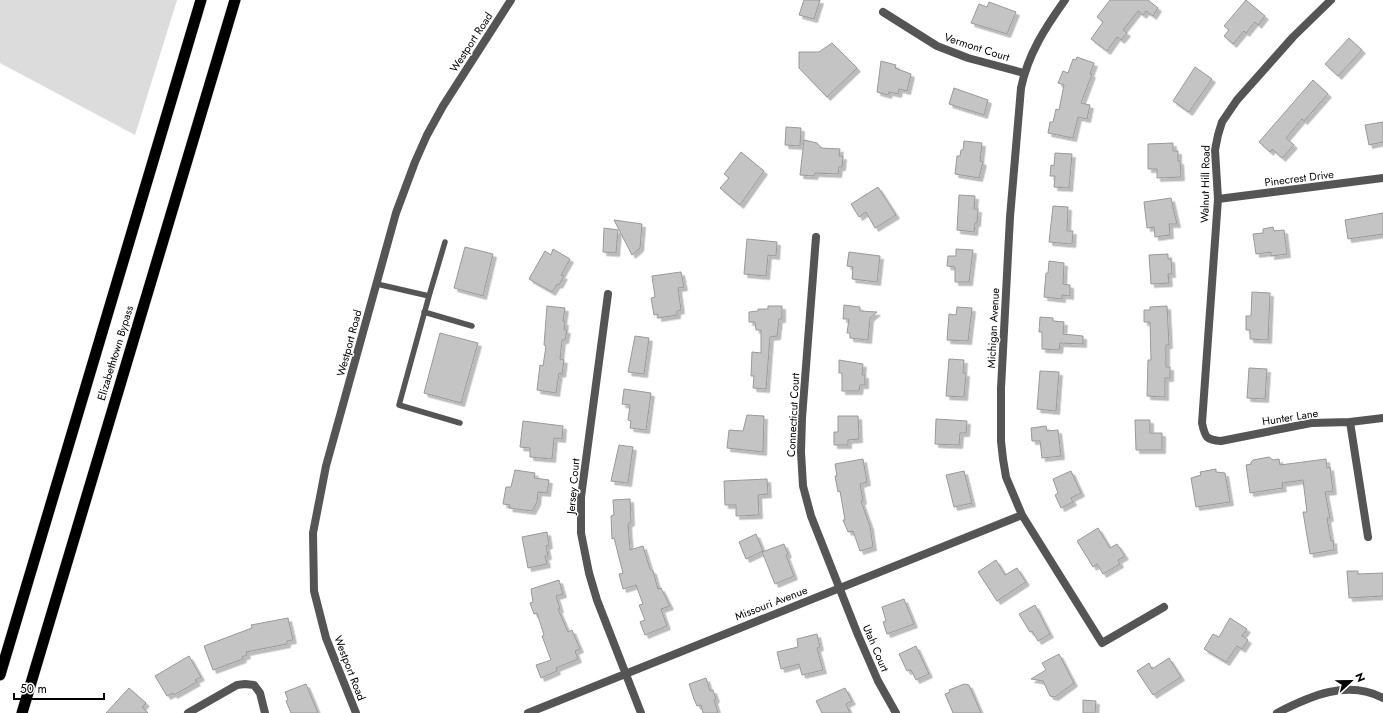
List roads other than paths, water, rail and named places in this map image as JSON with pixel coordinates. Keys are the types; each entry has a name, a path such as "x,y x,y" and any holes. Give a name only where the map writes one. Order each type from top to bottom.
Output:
{"highway":[{"name":"Elizabethtown Bypass","path":"0,675 201,0"},
{"name":"Elizabethtown Bypass","path":"22,713 236,0"}],"street":[{"name":"Westport Road","path":"356,713 326,638 314,591 313,533 326,466 396,214 426,136 443,106 511,0"},
{"name":"Michigan Avenue","path":"1065,0 1042,32 1030,57 1024,73 1021,88 1010,217 1000,415 1001,441 1006,477 1022,515 1102,642 1164,607"},
{"name":"Walnut Hill Road","path":"1204,434 1202,423 1202,403 1218,199 1216,150 1222,122 1238,100 1293,37 1330,0"},
{"name":"Vermont Court","path":"883,12 937,46 968,58 1024,73"},
{"name":"Pinecrest Drive","path":"1218,199 1383,178"},
{"name":"Connecticut Court","path":"816,237 802,418 802,470 811,516 840,589"},
{"name":"Jersey Court","path":"608,294 581,497 581,533 589,573 597,600 641,713"},
{"name":"Hunter Lane","path":"1204,434 1210,440 1221,441 1311,423 1350,422 1383,418"},
{"path":"1350,422 1368,537"},
{"name":"Missouri Avenue","path":"528,713 736,628 840,589 1022,515"},
{"name":"Utah Court","path":"840,589 878,680 896,713"},
{"path":"188,713 236,686 245,684 254,685 260,693 265,713"},
{"path":"1277,713 1318,694 1336,690 1355,690 1367,692 1383,698"}],"lane":[{"path":"445,242 399,405 460,423"},
{"path":"377,284 429,296"},
{"path":"424,312 472,326"}]}
